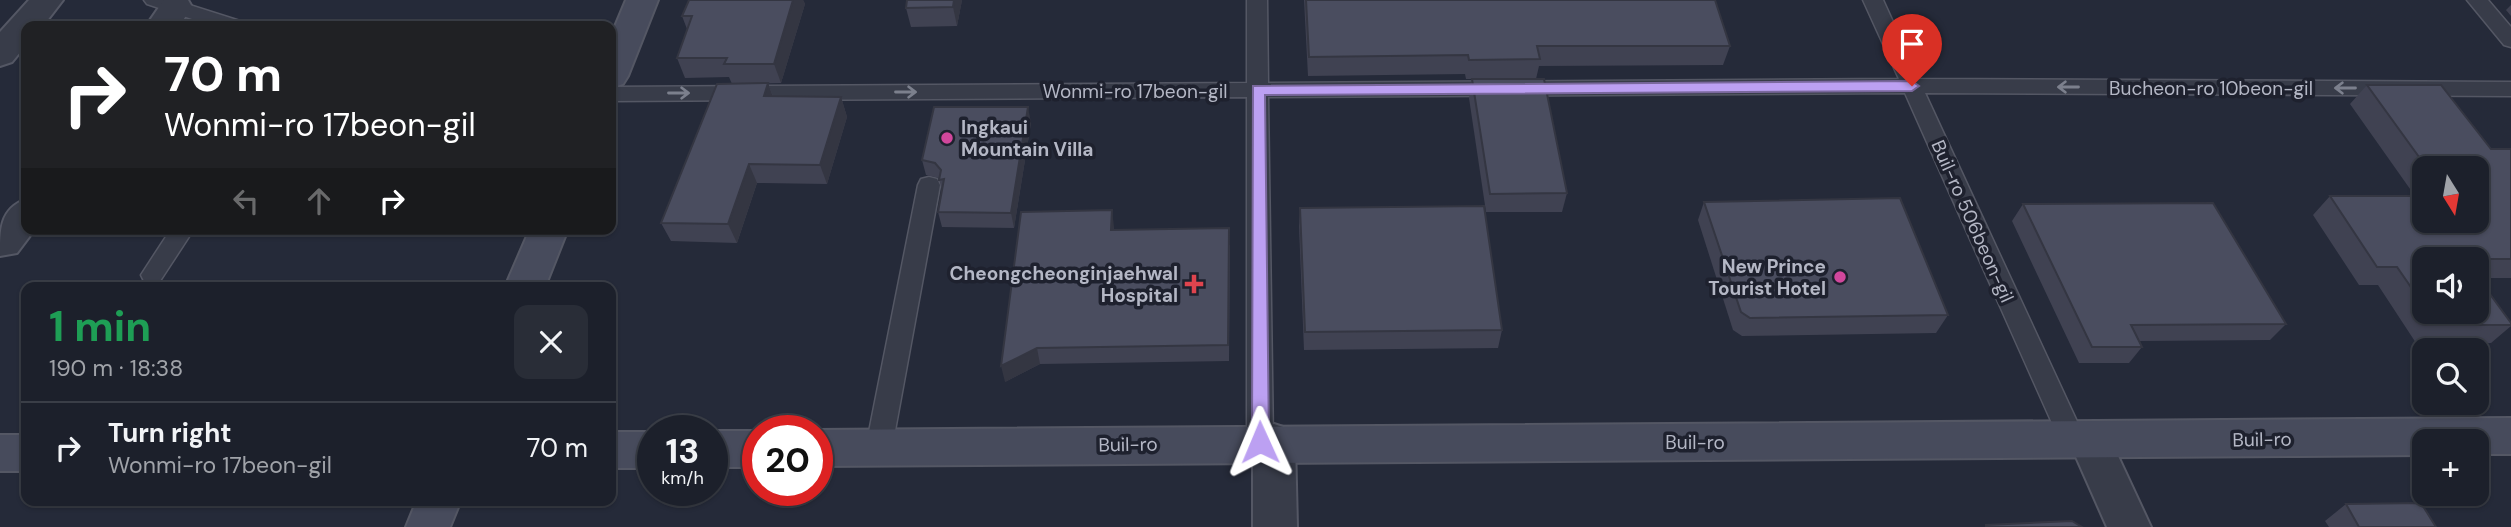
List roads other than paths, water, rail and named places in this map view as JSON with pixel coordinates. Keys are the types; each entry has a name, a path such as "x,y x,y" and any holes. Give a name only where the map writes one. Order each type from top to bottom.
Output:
{"street":[{"path":"29,21 47,0"},
{"path":"616,64 642,0"},
{"path":"0,54 21,30"},
{"path":"4,243 21,220"},
{"path":"527,282 547,235"},
{"name":"Buil-ro","path":"833,448 1267,442 2081,441 2511,436"},
{"path":"2081,441 2129,527"},
{"path":"1267,442 1275,527"},
{"path":"616,450 637,450"},
{"path":"0,453 21,453"},
{"path":"428,527 437,506"}],"lane":[{"path":"1257,0 1267,442"},
{"name":"Buil-ro 506beon-gil","path":"1873,0 2081,441"},
{"path":"2477,0 2511,40"},
{"path":"164,11 210,21"},
{"name":"Wonmi-ro 17beon-gil","path":"616,94 1912,86"},
{"name":"Bucheon-ro 10beon-gil","path":"1912,86 2511,89"},
{"path":"879,447 929,185"},
{"path":"152,275 179,235"}],"place":[{"name":"Ingkaui Mountain Villa","path":"947,138"},
{"name":"New Prince Tourist Hotel","path":"1840,277"},
{"name":"Cheongcheonginjaehwal Hospital","path":"1194,284"}]}
